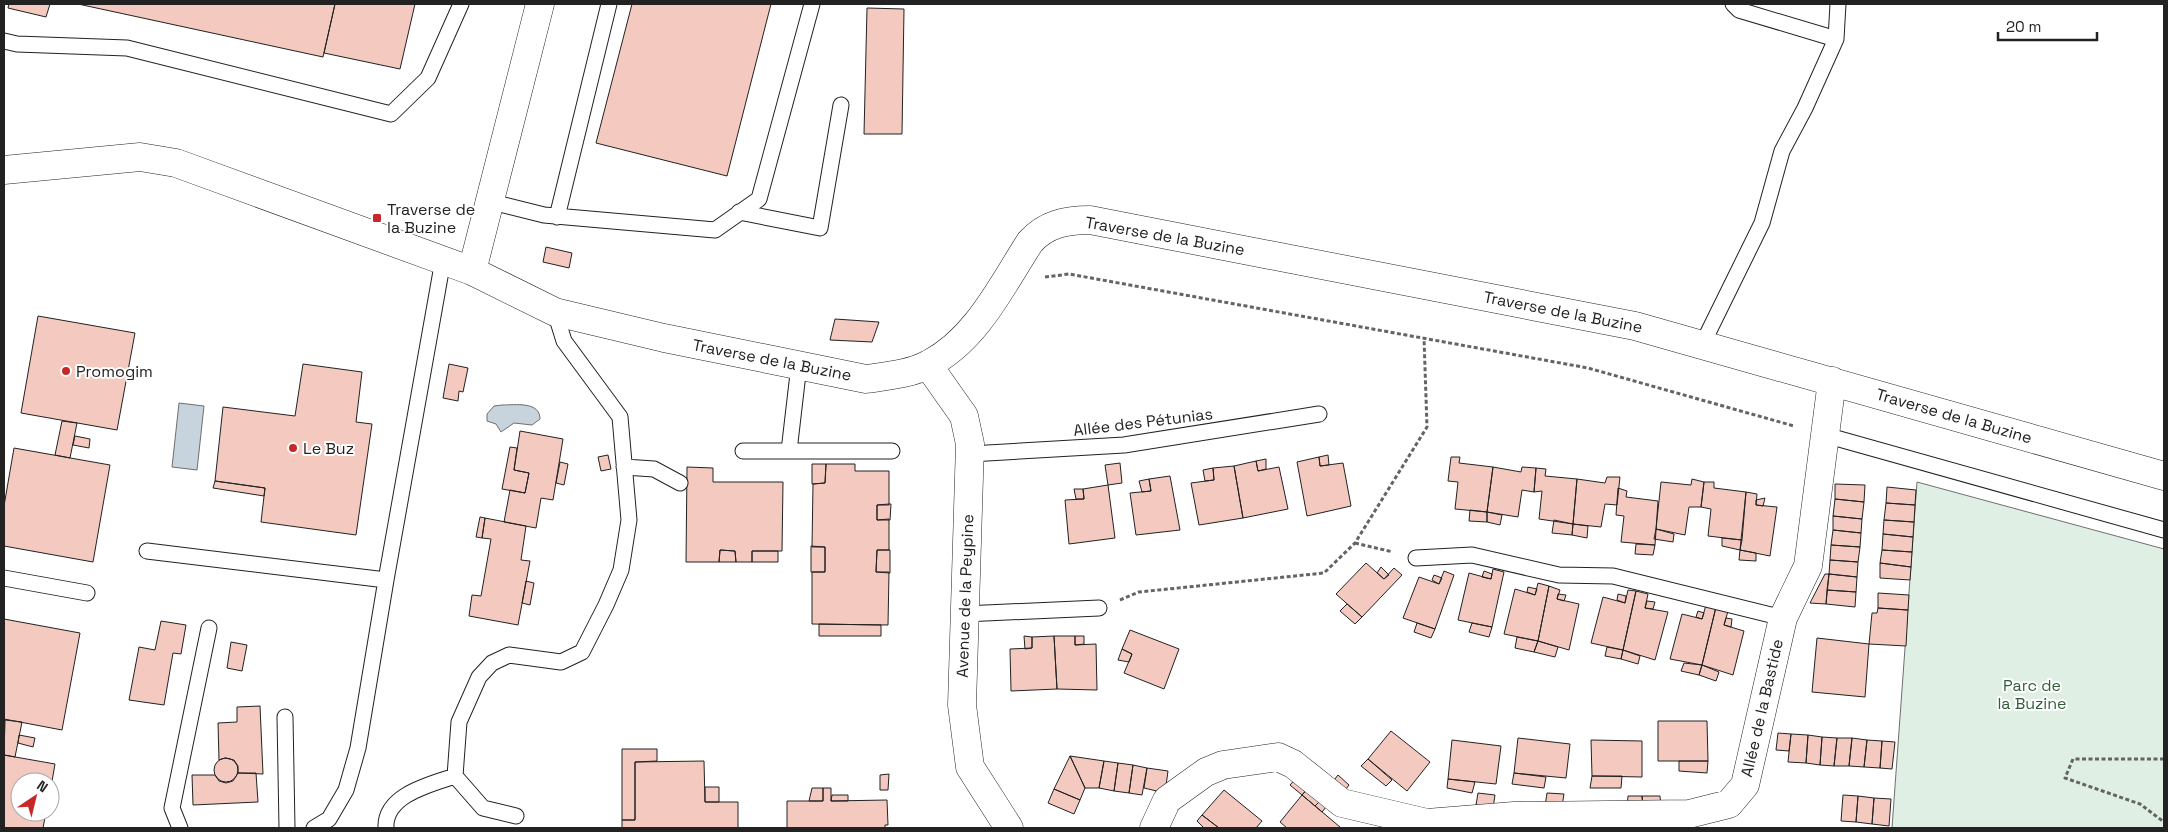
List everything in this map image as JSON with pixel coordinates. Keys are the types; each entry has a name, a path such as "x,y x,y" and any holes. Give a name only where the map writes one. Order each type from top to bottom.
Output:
{"street":[{"path":"472,271 488,201 540,4"},
{"name":"Traverse de la Buzine","path":"4,170 140,157 176,163 472,271 555,312 664,338 866,379 895,374 928,365 949,351 974,328 1040,230 1069,220 1090,220 1635,326 2164,476"},
{"name":"Avenue de la Peypine","path":"928,365 964,416 970,454 962,705 970,767 1009,828"},
{"name":"Allée de la Bastide","path":"1154,828 1166,800 1206,772 1223,765 1278,757 1293,764 1342,803 1427,823 1514,816 1689,814 1729,804 1744,785 1783,618 1808,566 1832,381"}],"lane":[{"path":"4,41 16,44 127,48 391,114 428,78 462,4"},
{"path":"557,217 609,4"},
{"path":"488,201 544,216 715,230 758,199 812,4"},
{"path":"1733,4 1739,10 1836,39"},
{"path":"1702,345 1762,223 1782,151 1806,108 1836,39 1838,4"},
{"path":"739,212 820,228 841,105"},
{"path":"314,828 329,819 346,790 358,748 443,260"},
{"path":"516,816 483,808 455,776 459,722 479,678 492,663 509,655 560,662 582,652 621,570 629,520 620,417 564,341 555,312"},
{"path":"789,451 799,365"},
{"name":"Allée des Pétunias","path":"970,454 1124,445 1319,414"},
{"path":"1825,435 2164,530"},
{"path":"743,451 892,451"},
{"path":"624,467 654,469 680,483"},
{"path":"147,551 386,580"},
{"path":"1416,558 1472,555 1559,575 1613,576 1783,618"},
{"path":"4,578 87,593"},
{"path":"964,614 1099,608"},
{"path":"180,828 172,808 208,628"},
{"path":"285,717 287,828"},
{"path":"386,828 386,822 394,806 418,788 455,776"}],"path":[{"path":"1004,282 1069,274 1588,368 1825,435"},
{"path":"1139,592 1324,573 1355,543 1427,427 1424,338"},
{"path":"1355,543 1416,558"},
{"path":"2164,758 2073,759 2065,778 2140,804 2164,822"}],"green space":[{"name":"Parc de la Buzine","path":"1917,482 2164,549 2164,828 1892,828"}],"shaded area":[{"path":"179,403 204,406 197,470 172,467"},
{"path":"526,405 536,409 540,419 532,425 514,423 501,432 496,424 487,421 487,414 494,406"}],"building":[{"path":"9,4 50,4 46,17 8,8"},
{"path":"78,4 335,4 323,57"},
{"path":"335,4 415,4 400,69 324,53"},
{"path":"632,4 771,4 727,176 596,143"},
{"path":"867,8 904,9 902,134 864,134"},
{"path":"546,247 572,253 569,268 543,262"},
{"path":"38,316 135,333 117,430 21,413"},
{"path":"835,319 879,322 872,342 830,340"},
{"name":"Le Buz","path":"303,364 362,372 356,422 372,424 356,535 261,522 265,488 215,481 223,407 295,416"},
{"path":"449,364 468,368 463,392 459,391 458,401 443,398"},
{"path":"62,421 77,423 70,458 55,455"},
{"path":"520,431 563,439 553,500 541,498 536,528 504,522 510,490 525,493 529,473 514,470"},
{"path":"75,436 90,439 89,448 73,445"},
{"path":"510,447 517,448 514,470 529,473 525,493 502,489"},
{"path":"14,448 110,465 93,562 4,546 4,506"},
{"path":"608,455 611,469 601,471 598,457"},
{"path":"1328,455 1329,465 1320,466 1319,457"},
{"path":"1319,457 1320,466 1343,463 1351,506 1307,516 1297,462"},
{"path":"1451,457 1460,457 1459,463 1493,467 1487,512 1455,509 1458,482 1448,481"},
{"path":"1266,459 1266,469 1258,471 1256,461"},
{"path":"1256,461 1258,471 1279,467 1288,509 1243,518 1234,466"},
{"path":"560,462 568,464 564,485 556,483"},
{"path":"1120,463 1122,483 1108,485 1105,465"},
{"path":"812,464 826,464 825,483 812,484"},
{"path":"826,464 855,464 855,471 889,471 889,505 877,505 877,520 889,519 889,550 877,550 876,572 889,572 888,625 812,624 812,572 825,572 825,547 812,547 813,484 825,483"},
{"path":"1234,466 1243,518 1199,525 1191,483 1214,480 1213,468"},
{"path":"687,467 713,468 713,482 783,482 782,551 752,551 752,562 736,562 735,551 720,550 719,562 686,562"},
{"path":"1493,467 1521,472 1522,467 1536,468 1534,492 1522,490 1518,517 1487,512"},
{"path":"1213,468 1214,480 1205,481 1203,470"},
{"path":"1536,468 1546,469 1545,476 1577,479 1573,524 1539,519 1542,491 1534,492"},
{"path":"1170,476 1180,530 1136,535 1130,493 1151,491 1149,479"},
{"path":"1607,477 1620,477 1617,505 1605,504 1601,527 1573,524 1577,479 1605,483"},
{"path":"1149,479 1151,491 1142,492 1139,481"},
{"path":"1692,479 1704,482 1701,507 1689,507 1685,535 1656,529 1661,482 1691,485"},
{"path":"215,481 265,488 264,496 213,488"},
{"path":"1704,482 1714,482 1714,488 1746,492 1742,540 1708,536 1711,509 1701,507"},
{"path":"1835,484 1865,485 1864,502 1835,499"},
{"path":"1108,485 1115,538 1069,544 1065,500 1084,499 1083,489"},
{"path":"1887,487 1916,490 1915,505 1886,503"},
{"path":"1618,488 1627,491 1626,497 1658,501 1655,545 1621,542 1624,516 1616,515"},
{"path":"1074,489 1083,489 1084,499 1076,499"},
{"path":"1746,492 1757,494 1756,505 1777,507 1770,556 1740,550"},
{"path":"1765,498 1763,506 1756,505 1756,500"},
{"path":"1835,499 1864,502 1862,519 1833,516"},
{"path":"1886,503 1915,505 1914,522 1884,520"},
{"path":"891,504 890,520 877,520 877,505"},
{"path":"1470,510 1487,512 1487,522 1469,521"},
{"path":"1487,512 1502,515 1500,525 1487,522"},
{"path":"1833,516 1862,519 1861,533 1833,530"},
{"path":"480,517 485,518 482,538 476,537"},
{"path":"485,518 526,526 521,560 530,561 518,625 469,616 472,595 481,596 491,539 482,538"},
{"path":"1554,520 1573,524 1572,535 1552,533"},
{"path":"1884,520 1914,522 1913,537 1883,534"},
{"path":"1573,524 1588,526 1587,538 1572,535"},
{"path":"1656,529 1674,534 1673,542 1654,539"},
{"path":"1833,530 1861,533 1860,547 1831,545"},
{"path":"1883,534 1913,537 1912,552 1882,550"},
{"path":"1722,538 1742,540 1740,550 1722,546"},
{"path":"1636,544 1655,545 1653,555 1635,554"},
{"path":"1831,545 1860,547 1858,562 1830,560"},
{"path":"811,546 825,547 825,572 811,572"},
{"path":"720,550 735,551 736,562 719,562"},
{"path":"877,550 890,550 890,573 876,572"},
{"path":"1740,550 1756,553 1756,561 1739,560"},
{"path":"1882,550 1912,552 1911,567 1880,563"},
{"path":"752,551 778,551 778,562 752,562"},
{"path":"1830,560 1858,562 1857,577 1829,574"},
{"path":"1366,563 1384,579 1394,568 1402,575 1362,617 1336,594"},
{"path":"1880,563 1911,567 1910,580 1880,578"},
{"path":"1381,567 1389,575 1384,579 1377,573"},
{"path":"1493,569 1504,572 1492,627 1458,620 1469,573 1491,579"},
{"path":"1444,571 1454,575 1435,629 1403,618 1419,577 1439,584"},
{"path":"1484,571 1492,574 1491,579 1482,577"},
{"path":"1825,574 1829,574 1826,604 1810,603"},
{"path":"1829,574 1857,577 1856,592 1827,590"},
{"path":"1434,575 1442,578 1439,584 1432,580"},
{"path":"526,581 534,583 530,605 522,603"},
{"path":"1538,583 1549,586 1538,641 1504,634 1515,589 1535,595"},
{"path":"1549,586 1560,590 1557,599 1579,604 1569,650 1538,641"},
{"path":"1528,587 1537,589 1535,595 1527,592"},
{"path":"1628,590 1636,591 1623,650 1591,643 1603,597 1625,603"},
{"path":"1827,590 1856,592 1855,607 1826,604"},
{"path":"1636,591 1648,594 1645,608 1668,612 1655,660 1623,650"},
{"path":"1878,593 1909,595 1908,610 1878,608"},
{"path":"1558,594 1566,595 1564,601 1557,599"},
{"path":"1618,594 1626,596 1625,603 1617,600"},
{"path":"1647,601 1655,602 1653,609 1645,608"},
{"path":"1347,604 1362,617 1355,624 1340,611"},
{"path":"1706,605 1716,607 1702,665 1670,659 1682,614 1702,619"},
{"path":"1716,607 1728,611 1724,625 1744,631 1733,675 1702,665"},
{"path":"1878,608 1908,610 1906,646 1869,644 1872,613 1877,613"},
{"path":"1698,611 1704,613 1702,619 1696,617"},
{"path":"1726,618 1732,619 1731,627 1724,625"},
{"path":"4,619 80,633 62,730 4,719"},
{"path":"161,621 186,625 181,654 173,653 164,705 129,700 139,647 155,650"},
{"path":"1417,623 1435,629 1431,638 1414,632"},
{"path":"1472,623 1492,627 1489,637 1469,632"},
{"path":"819,624 881,625 881,636 819,636"},
{"path":"1130,630 1179,649 1164,689 1124,673 1132,654 1122,649"},
{"path":"1024,636 1032,637 1032,648 1025,649"},
{"path":"1054,636 1057,689 1011,691 1010,649 1032,648 1032,637"},
{"path":"1054,636 1075,636 1075,645 1096,644 1097,690 1057,689"},
{"path":"1075,636 1084,636 1084,644 1075,645"},
{"path":"1517,637 1538,641 1534,652 1515,648"},
{"path":"1817,638 1869,644 1865,697 1812,692"},
{"path":"1538,641 1558,647 1555,657 1534,652"},
{"path":"231,642 247,645 242,671 227,668"},
{"path":"1607,647 1623,650 1621,659 1605,656"},
{"path":"1122,649 1132,654 1129,662 1118,660"},
{"path":"1623,650 1640,656 1638,664 1621,659"},
{"path":"1684,663 1702,665 1699,675 1681,671"},
{"path":"1702,665 1719,672 1716,681 1699,675"},
{"path":"260,706 263,774 238,773 238,766 234,760 225,758 219,760 218,723 237,722 237,707"},
{"path":"5,720 22,722 15,757 4,755"},
{"path":"1658,721 1707,721 1708,761 1658,761"},
{"path":"1391,731 1430,762 1407,791 1368,759"},
{"path":"1778,733 1791,734 1789,751 1776,750"},
{"path":"1791,734 1808,735 1806,763 1788,762"},
{"path":"19,735 35,738 33,747 18,743"},
{"path":"1808,735 1822,737 1820,765 1806,763"},
{"path":"1822,737 1837,738 1834,766 1820,765"},
{"path":"1518,738 1570,744 1566,778 1514,773"},
{"path":"1837,738 1852,738 1849,766 1834,766"},
{"path":"1852,738 1867,740 1864,767 1849,766"},
{"path":"1452,740 1501,746 1496,784 1448,779"},
{"path":"1591,740 1642,741 1642,777 1592,776"},
{"path":"1867,740 1882,741 1880,768 1864,767"},
{"path":"1882,741 1895,742 1892,769 1880,768"},
{"path":"622,749 657,749 657,761 635,762 635,820 622,820"},
{"path":"4,755 55,764 54,772 10,772 10,822 44,822 43,828 4,828"},
{"path":"1070,756 1104,761 1099,788 1085,788"},
{"path":"1070,756 1085,788 1080,800 1054,789"},
{"path":"226,758 235,761 238,770 235,779 226,782 217,779 214,770 217,761"},
{"path":"1368,759 1392,780 1386,786 1361,766"},
{"path":"704,761 705,802 738,802 738,828 622,828 622,820 635,820 635,762"},
{"path":"1104,761 1118,763 1114,791 1099,788"},
{"path":"1679,761 1708,761 1707,773 1679,771"},
{"path":"1118,763 1133,765 1129,793 1114,791"},
{"path":"1133,765 1147,768 1142,795 1129,793"},
{"path":"1147,768 1168,771 1165,793 1144,788"},
{"path":"238,773 256,773 258,802 193,805 192,775 215,775 219,781 226,783 233,781"},
{"path":"1514,773 1546,777 1544,788 1512,784"},
{"path":"889,774 888,790 880,790 880,775"},
{"path":"1338,775 1349,785 1343,793 1331,784"},
{"path":"1592,776 1622,776 1621,788 1590,788"},
{"path":"1297,777 1309,787 1302,795 1290,785"},
{"path":"1448,779 1475,782 1472,793 1447,788"},
{"path":"705,787 719,787 719,802 705,802"},
{"path":"1309,787 1319,802 1315,806 1302,795"},
{"path":"812,788 823,788 823,801 809,801"},
{"path":"823,788 831,788 831,801 887,800 888,825 885,825 885,828 787,828 787,801 823,801"},
{"path":"1054,789 1080,800 1074,814 1048,803"},
{"path":"1224,790 1262,821 1256,828 1219,828 1202,815"},
{"path":"1478,793 1495,795 1493,808 1476,805"},
{"path":"1547,793 1564,794 1562,806 1545,806"},
{"path":"832,795 848,795 848,801 831,801"},
{"path":"1302,795 1340,827 1287,828 1280,822"},
{"path":"1843,795 1858,796 1856,822 1841,821"},
{"path":"1628,796 1642,796 1643,807 1627,807"},
{"path":"1642,796 1660,796 1661,807 1643,807"},
{"path":"1858,796 1874,798 1872,824 1856,822"},
{"path":"1874,798 1891,799 1889,826 1872,824"},
{"path":"1319,802 1326,807 1322,812 1315,806"},
{"path":"1202,815 1219,828 1204,828 1197,821"}],"place":[{"name":"Traverse de la Buzine","path":"377,218"},
{"name":"Promogim","path":"66,371"},
{"name":"Le Buz","path":"293,448"}]}
